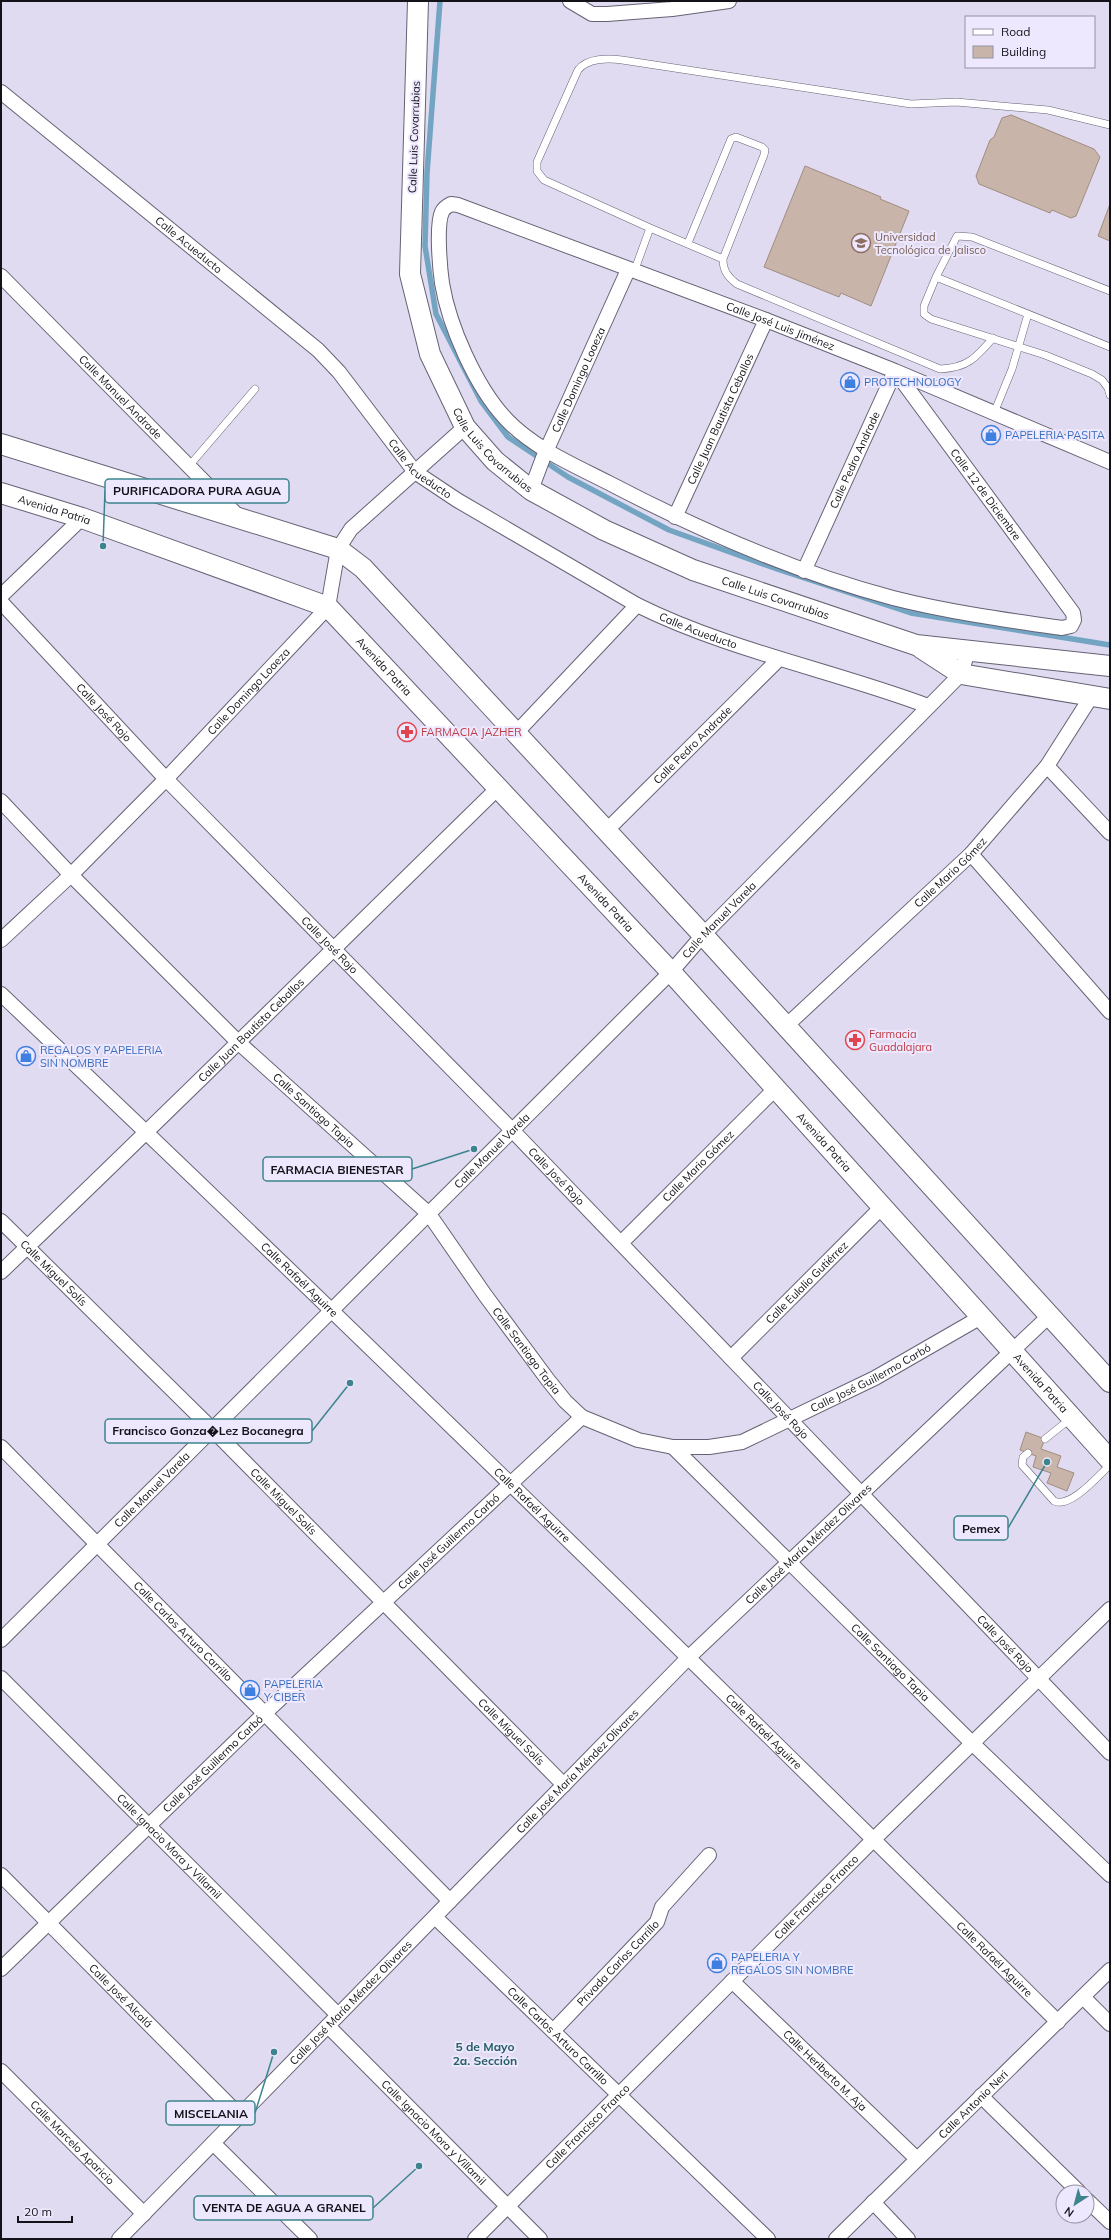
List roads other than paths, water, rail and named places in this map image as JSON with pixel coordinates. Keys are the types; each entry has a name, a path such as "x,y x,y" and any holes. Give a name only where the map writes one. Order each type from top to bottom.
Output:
{"street":[{"name":"Calle Luis Covarrubias","path":"418,1 410,274 430,354 465,427 495,461 534,482 604,530 693,570 916,645 1110,666"},
{"path":"570,1 592,14 672,9 729,1"},
{"name":"Calle Acueducto","path":"1,92 318,350 339,372 415,472 457,500 637,605 702,634 779,659 880,688 928,706"},
{"name":"Calle José Luis Jiménez","path":"545,454 504,418 484,390 467,357 446,302 440,263 440,221 446,207 451,204 458,205 631,271 766,320 895,371 1110,462"},
{"name":"Calle Domingo Loaeza","path":"534,482 545,454 631,271"},
{"name":"Calle Manuel Andrade","path":"1,276 240,518"},
{"name":"Calle Juan Bautista Ceballos","path":"675,517 766,320"},
{"name":"Calle Pedro Andrade","path":"804,571 895,371"},
{"name":"Calle 12 de Diciembre","path":"804,571 894,598 1003,620 1062,628 1071,626 1074,620 1073,613 895,371"},
{"path":"328,606 338,549 351,529 465,427"},
{"path":"4,443 338,549 363,568 703,935 1110,1382"},
{"path":"545,454 675,517 804,571"},
{"name":"Avenida Patria","path":"1,493 82,518 328,606 671,972 1110,1460"},
{"path":"1,596 82,518"},
{"name":"Calle José Rojo","path":"1,602 166,779 512,1130 1110,1753"},
{"path":"516,733 637,605"},
{"name":"Calle Domingo Loaeza","path":"1,940 71,875 166,779 328,606"},
{"name":"Calle Luis Covarrubias","path":"916,645 961,674 1100,698"},
{"name":"Calle Manuel Varela","path":"1,1640 331,1310 430,1214 671,972 703,935 961,674 968,651"},
{"name":"Calle Pedro Andrade","path":"606,831 779,659"},
{"name":"Calle Mario Gómez","path":"786,1026 972,854 1047,766 1100,698"},
{"path":"1047,766 1110,833"},
{"name":"Calle Juan Bautista Ceballos","path":"1,1272 145,1131 239,1044 333,948 499,787"},
{"name":"Calle Santiago Tapia","path":"1,801 71,875 239,1044 430,1214 485,1295 548,1380 565,1401 582,1417"},
{"path":"972,854 1110,1012"},
{"name":"Calle Rafaél Aguirre","path":"1,994 331,1310 874,1839 1058,2022"},
{"name":"Calle Mario Gómez","path":"621,1243 776,1089"},
{"name":"Calle Eulalio Gutiérrez","path":"731,1358 882,1207"},
{"name":"Calle Miguel Solís","path":"1,1221 212,1429 564,1785"},
{"name":"Calle José María Méndez Olivares","path":"119,2239 688,1658 1049,1316"},
{"name":"Calle José Guillermo Carbó","path":"1,1969 265,1713 582,1417 638,1440 673,1446 709,1447 742,1442 875,1378 981,1317"},
{"name":"Calle Santiago Tapia","path":"673,1446 972,1742 1110,1875"},
{"name":"Calle Carlos Arturo Carrillo","path":"1,1447 450,1901"},
{"name":"Calle Francisco Franco","path":"475,2239 874,1839 1110,1609"},
{"name":"Calle Ignacio Mora y Villamil","path":"1,1678 338,2015"},
{"name":"Privada Carlos Carrillo","path":"553,2031 657,1922 662,1907 709,1855"},
{"name":"Calle José Alcalá","path":"1,1875 240,2116"},
{"name":"Calle Carlos Arturo Carrillo","path":"435,1917 768,2239"},
{"name":"Calle Antonio Neri","path":"836,2239 1110,1970"},
{"name":"Calle Heriberto M. Aja","path":"732,1981 917,2159"},
{"path":"1083,1997 1110,2024"},
{"name":"Calle Ignacio Mora y Villamil","path":"328,2026 540,2239"},
{"name":"Calle Marcelo Aparicio","path":"1,2071 144,2214"},
{"path":"981,2096 1071,2184"},
{"path":"214,2143 310,2239"},
{"path":"873,2202 908,2239"},
{"path":"1095,2208 1110,2222"}],"lane":[{"path":"723,259 544,180 537,171 538,162 578,70 585,64 610,59 622,60 911,104 956,102 1048,110 1110,125"},
{"path":"688,243 731,139 736,137 762,147 765,150 764,156 723,259 723,266 727,276 737,284 940,369 955,369 965,365 978,356 993,338"},
{"path":"631,271 650,228"},
{"path":"1110,291 972,237 957,236 936,277 924,306 924,314 931,319 1019,346 1092,374 1102,380 1108,388 1110,395"},
{"path":"936,277 1110,346"},
{"path":"994,413 1019,346 1028,314"},
{"path":"189,466 255,388"},
{"path":"1045,1439 1072,1417"},
{"path":"1028,1453 1023,1457 1022,1465 1054,1501 1059,1503 1070,1501 1110,1465"}],"waterway":[{"path":"440,1 427,173 425,246 436,314 481,401 508,437 568,477 669,530 780,570 911,613 1110,645"}],"place":[{"name":"Universidad Tecnológica de Jalisco","path":"861,243"},
{"name":"PROTECHNOLOGY","path":"850,382"},
{"name":"PAPELERIA PASITA","path":"991,435"},
{"name":"PURIFICADORA PURA AGUA","path":"103,546"},
{"name":"FARMACIA JAZHER","path":"407,732"},
{"name":"Farmacia Guadalajara","path":"855,1040"},
{"name":"REGALOS Y PAPELERIA SIN NOMBRE","path":"26,1056"},
{"name":"FARMACIA BIENESTAR","path":"474,1149"},
{"name":"Francisco Gonza�Lez Bocanegra","path":"350,1383"},
{"name":"Pemex","path":"1047,1462"},
{"name":"PAPELERIA Y CIBER","path":"250,1690"},
{"name":"PAPELERIA Y REGALOS SIN NOMBRE","path":"717,1963"},
{"name":"MISCELANIA","path":"274,2052"},
{"name":"VENTA DE AGUA A GRANEL","path":"419,2166"}],"district":[{"name":"5 de Mayo 2a. Sección","path":"485,2053"}]}
